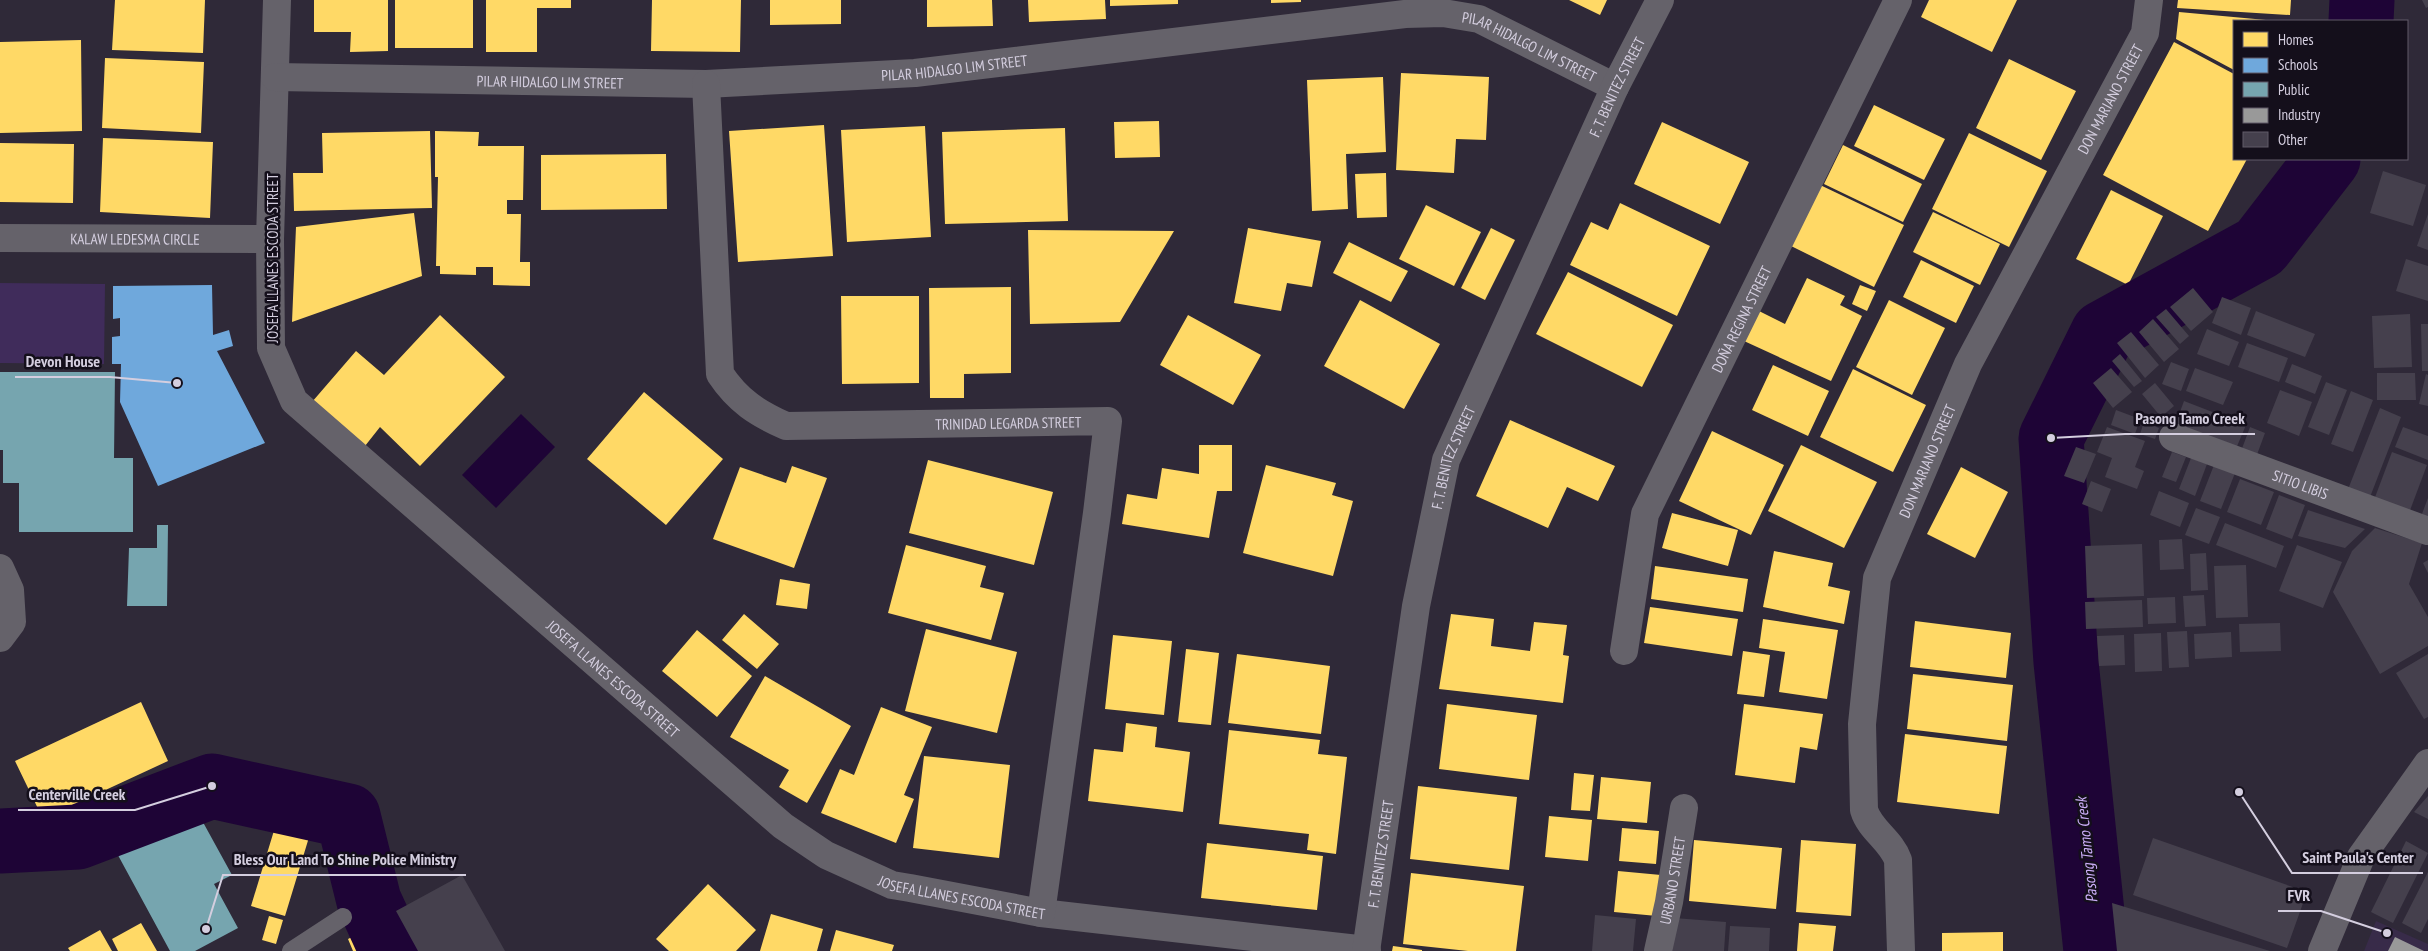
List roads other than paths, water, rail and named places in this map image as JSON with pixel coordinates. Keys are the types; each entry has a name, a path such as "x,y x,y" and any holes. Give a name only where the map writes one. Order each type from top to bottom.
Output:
{"street":[{"name":"JOSEFA LLANES ESCODA STREET","path":"277,0 270,239 271,348 294,402 783,826 818,850 892,885 1041,913 1366,950"},
{"name":"F. T. BENITEZ STREET","path":"1366,950 1416,606 1446,460 1615,87 1660,0"},
{"name":"DOÑA REGINA STREET","path":"1624,651 1645,514 1898,0"},
{"name":"DON MARIANO STREET","path":"1900,951 1898,860 1895,850 1867,819 1864,810 1862,724 1877,578 1968,364 2145,33 2149,0"},
{"name":"PILAR HIDALGO LIM STREET","path":"275,77 706,84 915,73 1405,14 1443,13 1479,19 1615,87"},
{"name":"TRINIDAD LEGARDA STREET","path":"706,84 720,374 731,392 760,414 786,426 1108,421 1097,513 1041,913"},
{"name":"KALAW LEDESMA CIRCLE","path":"0,238 270,239"},
{"name":"SITIO LIBIS","path":"2173,437 2428,531"},
{"path":"0,568 10,590 12,622 0,638"},
{"path":"2322,951 2361,857 2428,763"},
{"name":"URBANO STREET","path":"1658,951 1669,902 1684,808"}],"lane":[{"path":"291,951 343,917"}],"waterway":[{"name":"Pasong Tamo Creek","path":"2361,20 2362,0"},
{"name":"Pasong Tamo Creek","path":"2096,951 2066,662 2051,438 2103,333 2260,247 2327,160"},
{"path":"0,841 78,837 212,786 348,816 369,901 392,951"}],"place":[{"name":"Devon House","path":"177,383"},
{"name":"Pasong Tamo Creek","path":"2051,438"},
{"name":"Centerville Creek","path":"212,786"},
{"name":"Saint Paula's Center","path":"2239,792"},
{"name":"Bless Our Land To Shine Police Ministry","path":"206,929"},
{"name":"FVR","path":"2387,933"}]}
